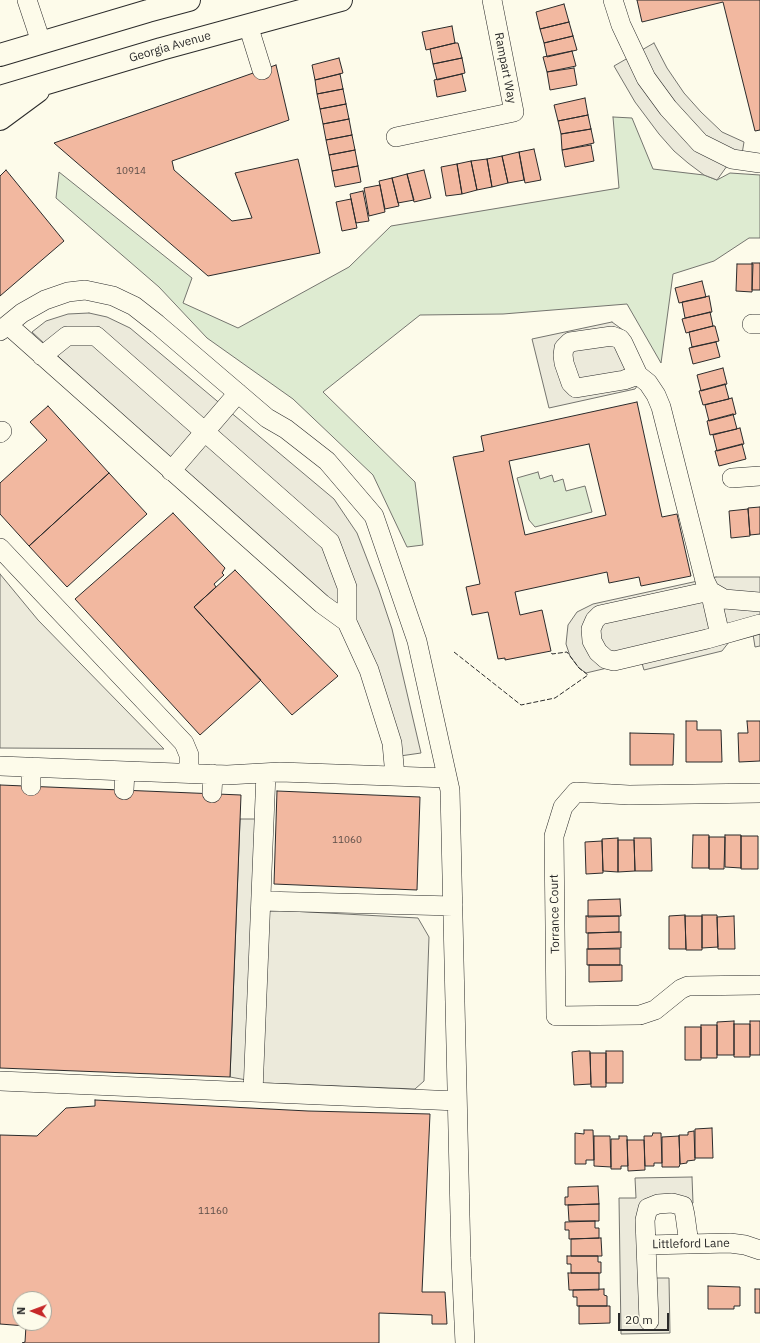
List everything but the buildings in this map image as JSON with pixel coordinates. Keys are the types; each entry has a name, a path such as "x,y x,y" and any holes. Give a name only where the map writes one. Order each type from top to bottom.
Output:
{"main road":[{"path":"0,55 148,5 189,0"},
{"name":"Georgia Avenue","path":"0,97 161,49 341,0"},
{"path":"0,70 41,42"},
{"path":"0,120 50,82"}],"street":[{"path":"27,0 41,42"},
{"name":"Rampart Way","path":"396,137 514,112 492,0"},
{"path":"613,0 621,25 646,78 673,114 700,143 732,159 760,162"},
{"path":"248,25 262,70"},
{"path":"347,622 322,604 170,471 42,356 4,328 22,313 45,300 68,292 84,290 113,296 134,306 267,418 286,428 327,461 374,516 417,641 450,790 461,1258 465,1343"},
{"path":"42,356 67,336 96,336 330,542 347,587 347,622 369,670 392,743 395,776"},
{"path":"638,375 648,383 656,395 661,407 702,569 710,591 720,635"},
{"path":"170,471 238,393"},
{"path":"732,478 760,476"},
{"path":"0,548 184,743 189,756 189,773"},
{"path":"760,602 724,599 710,591 600,615 595,620 591,628 592,641 598,652 606,660 614,661 760,624"},
{"path":"0,766 213,774 280,772 447,778"},
{"path":"31,767 31,786"},
{"path":"124,790 125,771"},
{"path":"253,1092 266,773"},
{"path":"212,793 213,774"},
{"name":"Torrance Court","path":"758,985 688,986 681,989 655,1010 640,1015 556,1016 554,836 563,807 576,792 629,795 760,794"},
{"path":"261,901 453,906"},
{"path":"0,1082 457,1101"},
{"path":"649,1321 645,1220 648,1208 658,1204 672,1203 683,1206 689,1244"},
{"name":"Littleford Lane","path":"646,1245 730,1243 745,1245 760,1250"}],"green space":[{"path":"613,117 632,118 653,169 704,175 717,180 730,173 760,175 760,238 749,238 714,261 673,274 661,363 627,304 503,314 420,315 323,392 415,482 423,545 407,547 373,475 293,399 207,338 159,287 56,198 59,172 192,278 183,303 238,328 349,267 391,226 619,188"},
{"path":"538,472 540,479 552,475 554,482 563,479 566,491 585,486 592,512 535,527 529,520 517,478"}],"shaded area":[{"path":"654,43 667,68 684,93 701,112 722,132 744,142 741,160 732,159 717,180 704,175 674,151 635,102 614,66"},
{"path":"89,313 107,317 130,328 334,499 357,533 379,590 392,629 421,753 400,756 332,605 219,506 32,332 46,321 68,314"},
{"path":"612,322 627,333 646,374 635,389 549,408 532,339"},
{"path":"0,574 38,620 164,749 0,748"},
{"path":"716,577 760,577 760,646 755,647 753,634 729,642 722,651 644,670 641,660 586,673 579,668 570,656 566,644 568,625 577,612 593,604"},
{"path":"240,819 255,819 272,910 418,918 429,937 424,1081 415,1089 263,1083 230,1077"},
{"path":"692,1177 693,1203 683,1206 648,1209 647,1278 669,1278 670,1333 621,1334 619,1198 636,1198 635,1178"}],"fence":[{"path":"454,652 521,705 555,698 588,675 579,668 567,652 552,654 551,651"}]}
